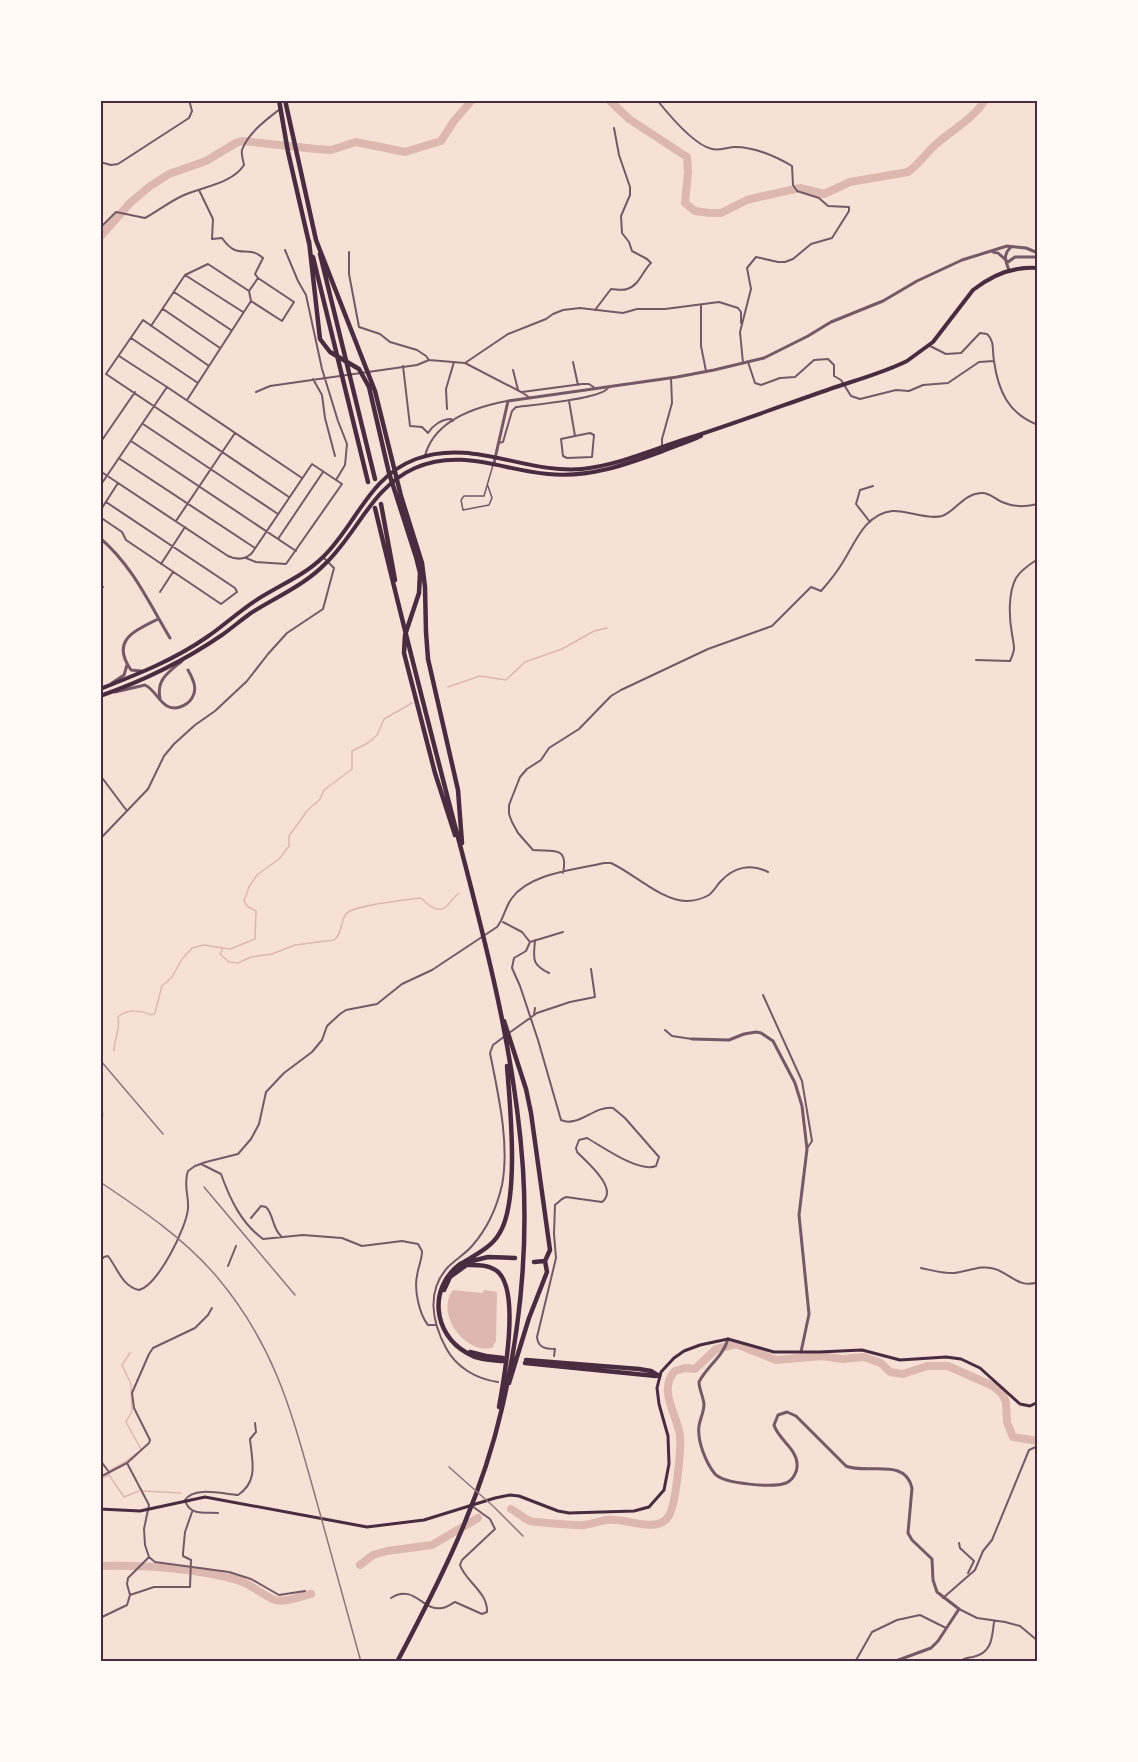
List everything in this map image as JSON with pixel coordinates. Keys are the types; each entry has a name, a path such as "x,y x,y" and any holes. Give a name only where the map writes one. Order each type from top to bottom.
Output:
{"highway":[{"path":"279,100 304,222 368,482"},
{"path":"285,100 311,220 375,479"},
{"path":"316,240 375,391 392,471"},
{"path":"309,241 319,333 330,352 354,365 363,375 369,387 420,573 419,593 404,640 404,653 462,852 486,944 518,1119 524,1204 523,1276 503,1406"},
{"path":"100,696 152,676 186,658 251,613 308,579 329,561 371,503 394,479 424,464 447,459 471,459 547,474 587,474 636,461 706,433 907,361 929,345 973,290 1008,264 1020,268 1038,268"},
{"path":"103,688 154,669 207,637 256,600 299,575 323,557 364,502 392,471 425,456 461,451 553,468 580,469 624,460 706,433"},
{"path":"394,479 422,563 429,667 459,798 462,852"},
{"path":"381,504 400,609"},
{"path":"375,508 438,772"},
{"path":"396,1662 456,1547 483,1477 529,1318 547,1272 545,1261 550,1250 531,1113 526,1089 499,1008"},
{"path":"503,1360 486,1360 467,1354 454,1344 443,1329 438,1313 440,1293 448,1275 494,1241 501,1233 507,1211 512,1144 505,1042"},
{"path":"462,1265 480,1258 515,1260"},
{"path":"535,1261 545,1261"},
{"path":"462,1265 483,1265 497,1271 506,1283 508,1291 508,1341 494,1440"},
{"path":"525,1361 659,1376"}],"main road":[{"path":"100,1509 134,1511 205,1497 367,1527 424,1520 510,1495 569,1513 634,1510 649,1507 664,1490 669,1464 668,1436 657,1388 659,1376 667,1364 684,1351 700,1345 728,1340 774,1352 862,1350 900,1360 946,1357 961,1359 994,1379 1020,1404 1030,1406 1038,1402"}],"street":[{"path":"100,162 118,164 189,118 192,111 189,100"},
{"path":"100,228 118,212 145,218 182,196 239,172 244,165 241,152 251,136 261,124 290,100"},
{"path":"657,100 679,125 705,147 716,150 741,147 758,150 792,166 794,187 799,192 819,198 828,206 849,207 848,213 832,238 811,244 793,259 785,262 755,258 746,270 751,288 740,339 743,363"},
{"path":"595,310 611,289 627,289 635,284 651,263 646,257 632,251 629,242 621,233 621,216 630,195 630,186 619,155 614,128"},
{"path":"200,190 213,219 212,239 222,238 231,250 238,253 250,251 260,255 263,258 255,273 258,278 294,302 282,321 251,301"},
{"path":"100,223 105,222"},
{"path":"1008,264 1007,251 1012,246"},
{"path":"425,456 433,437 443,427 481,407 706,372 764,358 831,322 883,301 926,276 962,261 999,248 1012,246 1026,248 1038,255"},
{"path":"1026,248 1029,253 1026,257"},
{"path":"285,250 306,295 348,449 345,465 336,480"},
{"path":"349,252 348,274 359,327 381,334 390,342 417,350 429,360"},
{"path":"992,252 998,253 1008,264"},
{"path":"1008,264 1016,257 1038,255"},
{"path":"151,326 185,274 208,264 249,291 251,301 186,400"},
{"path":"185,274 244,313"},
{"path":"249,291 258,278"},
{"path":"174,292 232,331"},
{"path":"465,363 502,338 548,318 558,311 580,308 622,313 637,309 659,309 719,302 735,306 740,310 742,324"},
{"path":"700,305 706,372"},
{"path":"162,309 220,348"},
{"path":"209,366 143,321 106,374 290,497"},
{"path":"929,345 946,354 961,353 978,335 983,332 987,333 992,339 994,361 1008,405 1026,420 1038,425"},
{"path":"131,338 198,383"},
{"path":"118,355 302,478"},
{"path":"748,362 755,382 761,385 780,378 795,377 814,360 828,359 834,365 834,376 841,380 851,396 860,399 896,390 909,391 923,385 948,382 979,362 994,361"},
{"path":"256,392 270,386 417,364 429,360 465,363 530,398"},
{"path":"573,362 578,385"},
{"path":"447,409 446,389 454,363"},
{"path":"403,366 410,426 422,427 428,433 432,426 445,420 453,421"},
{"path":"513,370 520,391"},
{"path":"662,447 662,439 672,404 671,378"},
{"path":"313,379 322,395 325,418 335,456"},
{"path":"520,391 589,384 596,389"},
{"path":"100,486 167,387"},
{"path":"498,443 503,442 514,408 569,401 601,394 608,388"},
{"path":"100,443 135,392"},
{"path":"494,463 508,401"},
{"path":"569,401 575,436"},
{"path":"143,424 278,514"},
{"path":"176,521 235,433"},
{"path":"590,433 594,435 592,457 567,458 563,456 561,439 575,436 590,433"},
{"path":"131,441 296,552"},
{"path":"120,458 255,548"},
{"path":"100,471 228,556 283,565 288,563 342,484 312,464 246,558"},
{"path":"278,539 323,471"},
{"path":"100,511 118,483"},
{"path":"870,522 856,504 860,490 873,486"},
{"path":"563,873 565,861 562,855 552,850 531,849 518,833 509,817 510,799 524,772 541,760 551,747 579,729 614,694 708,649 770,627 811,587 821,591 842,564 855,538 870,522 883,513 894,511 931,516 944,515 962,500 979,493 988,494 1011,505 1038,504"},
{"path":"100,517 122,532 126,540 221,604 237,592 236,588 106,502"},
{"path":"161,564 185,527"},
{"path":"100,538 119,554 170,638"},
{"path":"100,839 148,789 164,756 174,744 215,711 247,681 287,633 323,609 334,568 323,557"},
{"path":"976,660 1010,661 1015,644 1012,635 1010,598 1016,578 1038,559"},
{"path":"160,592 173,572"},
{"path":"100,583 103,587"},
{"path":"154,669 138,672 131,670 123,653 126,639 158,619"},
{"path":"160,700 160,681 164,675 186,658"},
{"path":"103,688 124,675 127,664"},
{"path":"111,692 145,685 150,687 164,704 173,708 188,703 195,690 188,670"},
{"path":"100,775 127,811"},
{"path":"100,1261 108,1256 131,1288 139,1290 149,1285 161,1270 186,1219 189,1207 186,1175 191,1168 216,1158 238,1154 260,1124 266,1092 284,1073 312,1052 327,1026 340,1014 354,1008 377,1004 402,984 432,970 497,927 510,901 522,887 532,880 611,863 649,886 685,901 706,896 725,877 741,868 754,866 768,872"},
{"path":"502,921 522,932 530,942"},
{"path":"554,1356 555,1349 539,1345 537,1337 556,1258 555,1205 566,1197 602,1202 608,1192 607,1187 594,1170 577,1152 577,1143 579,1140 588,1138 645,1168 656,1166 659,1157 625,1118 613,1108 603,1108 571,1122 561,1120 512,964 514,958 528,948 530,942 562,932"},
{"path":"535,940 533,953 535,962 549,973"},
{"path":"498,1382 474,1375 457,1363 445,1346 436,1325 434,1296 440,1278 479,1236 493,1212 502,1185 504,1161 501,1115 490,1053 493,1045 534,1015 570,1002 595,997 591,969"},
{"path":"763,995 802,1081 812,1141 807,1149"},
{"path":"534,1015 535,1008"},
{"path":"665,1030 672,1036 729,1040 756,1032 770,1038 791,1073 799,1094 807,1149 799,1219 809,1314 801,1352"},
{"path":"201,1164 221,1174 231,1200 243,1219 266,1240 282,1236 303,1235 337,1237 362,1246 402,1241 418,1244 422,1251 416,1280 419,1302 424,1321 428,1325 436,1325"},
{"path":"252,1218 261,1206 266,1207 270,1211 276,1231 282,1236"},
{"path":"228,1266 236,1246"},
{"path":"921,1268 956,1273 994,1268 1021,1283 1029,1285 1038,1282"},
{"path":"100,1477 127,1463 147,1446 150,1440 134,1408 132,1393 151,1350 195,1328 208,1316 212,1308"},
{"path":"728,1340 725,1350 702,1375 699,1382 704,1402 699,1437 714,1473 727,1482 778,1484 791,1480 796,1471 796,1458 777,1434 774,1425 776,1418 783,1412 796,1416 846,1466 857,1469 894,1469 907,1475 912,1488 908,1533 912,1540 932,1559 935,1586 943,1598 977,1618 1020,1626 1038,1641"},
{"path":"218,1513 192,1511 187,1507 185,1500 192,1494 208,1492 238,1495 243,1492 253,1477 250,1439 256,1432 255,1423"},
{"path":"943,1598 975,1570 983,1551 992,1540 1029,1450 1038,1446"},
{"path":"100,1460 110,1472"},
{"path":"127,1463 149,1509 144,1529 145,1545 149,1557 155,1562 230,1572 251,1579 279,1595 305,1591"},
{"path":"392,1598 406,1594 413,1595 438,1608 444,1608 456,1602 482,1614 487,1612 487,1607 475,1584 460,1564 495,1529 490,1519 472,1506"},
{"path":"130,1595 154,1587 190,1587 191,1560 183,1556 183,1553 185,1532 192,1511"},
{"path":"958,1543 960,1548 974,1561 967,1576"},
{"path":"100,1618 127,1605 130,1595 126,1581 149,1557"},
{"path":"893,1662 931,1648 959,1609"},
{"path":"855,1662 873,1632 897,1620 916,1615 924,1616 946,1629"},
{"path":"959,1662 988,1649 991,1644 994,1621"}],"lane":[{"path":"488,486 491,493 491,504 463,510 461,500 464,496 484,496 494,463"}],"shaded area":[{"path":"453,1290 497,1292 496,1341 492,1348 472,1345 456,1330 450,1320 448,1310 448,1300"}],"waterway":[{"path":"100,237 130,203 149,187 169,174 206,161 236,143 242,141 331,150 356,142 405,152 441,141 472,100"},
{"path":"609,100 629,119 687,157 685,203 695,211 710,213 721,213 747,200 800,188 824,194 850,182 908,172 932,148 974,114 985,100"},
{"path":"448,687 480,676 506,680 525,662 562,649 594,631 607,628"},
{"path":"114,1051 119,1026 118,1017 130,1011 152,1015 155,1013 162,986 172,977 182,959 192,948 204,945 230,949 255,939 256,911 247,906 244,901 249,887 257,875 279,859 289,846 289,836 307,811 320,799 324,790 352,769 352,751 368,743 377,735 384,719 412,703"},
{"path":"223,948 220,954 229,962 238,963 251,957 272,954 295,945 334,940 339,934 346,914 358,908 420,898 430,906 441,909 459,893"},
{"path":"100,1104 103,1114 100,1129"},
{"path":"511,1509 530,1521 557,1524 584,1525 614,1520 655,1525 664,1521 671,1511 680,1453 680,1436 668,1395 670,1378 675,1371 685,1368 695,1369 716,1349 736,1344 776,1360 822,1356 842,1359 864,1357 881,1363 890,1372 903,1374 927,1366 948,1366 993,1386 1002,1394 1006,1402 1007,1422 1013,1437 1038,1441"},
{"path":"130,1353 122,1365 131,1384 132,1411 126,1422 141,1449"},
{"path":"100,1479 109,1475 111,1470 137,1453"},
{"path":"109,1475 124,1497 139,1491"},
{"path":"143,1491 181,1493"},
{"path":"360,1565 373,1555 387,1551 432,1545 478,1518"},
{"path":"100,1566 167,1568 217,1575 240,1581 279,1601 311,1594"}],"railway":[{"path":"100,1060 163,1134"},
{"path":"100,1182 147,1214 191,1250 217,1277 254,1329 280,1382 290,1410 361,1662"},
{"path":"204,1187 295,1295"},
{"path":"449,1467 523,1536"}]}
